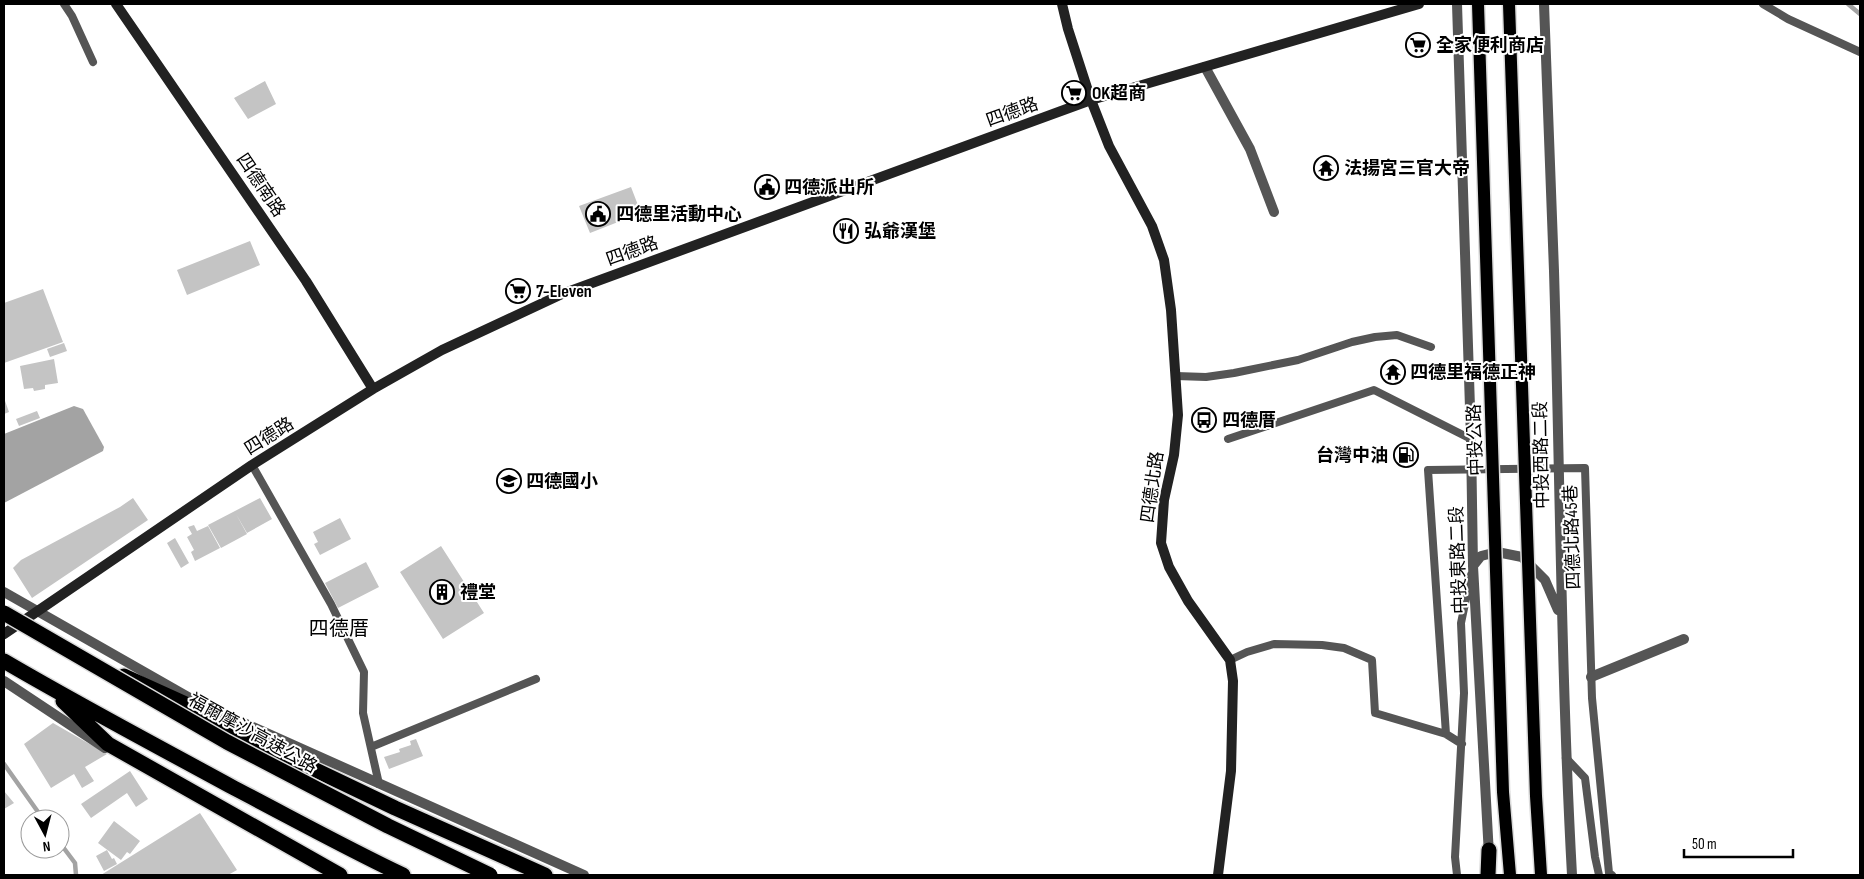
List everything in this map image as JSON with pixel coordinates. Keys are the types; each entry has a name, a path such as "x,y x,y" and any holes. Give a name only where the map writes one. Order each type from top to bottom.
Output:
{"highway":[{"name":"福爾摩沙高速公路","path":"4,613 227,742 388,826 490,875"},
{"path":"75,653 188,705 234,732 386,804 544,875"},
{"path":"4,661 47,687 324,835 404,875"},
{"path":"47,687 108,744 340,875"},
{"path":"1488,875 1489,850"}],"main road":[{"name":"四德南路","path":"116,4 296,266 373,389"},
{"name":"四德北路","path":"1062,4 1091,100 1109,146 1152,226 1164,260 1171,310 1178,415 1174,455 1164,500 1161,542 1170,567 1188,601 1230,660 1233,681 1231,771 1218,875"},
{"name":"四德路","path":"4,634 252,465 373,389 442,350 562,294 1091,100 1420,4"},
{"name":"中投公路","path":"1478,4 1503,792 1510,875"},
{"path":"1509,4 1535,786 1541,875"}],"street":[{"name":"中投東路二段","path":"1457,4 1472,470 1473,566 1492,875"},
{"name":"中投西路二段","path":"1544,4 1554,271 1561,616 1572,875"},
{"path":"1205,67 1250,149 1274,212"},
{"path":"1473,566 1481,556 1497,552 1522,557 1545,580 1561,616"},
{"path":"4,592 197,702 584,875"},
{"path":"1591,677 1684,639"},
{"path":"4,681 110,751 330,875"}],"lane":[{"path":"64,4 72,16 93,62"},
{"path":"1763,4 1788,19 1860,52"},
{"path":"1176,376 1206,377 1234,373 1298,360 1352,342 1375,337 1397,335 1431,347"},
{"path":"1228,439 1374,390 1471,439"},
{"path":"252,465 331,604 364,672 363,713 379,784"},
{"name":"四德北路45巷","path":"1446,734 1428,470 1584,468 1592,698 1609,873 1612,875"},
{"path":"1456,875 1455,857 1464,693 1461,623 1473,566"},
{"path":"1230,660 1247,652 1274,644 1322,645 1344,648 1372,660 1375,713 1446,734 1462,744"},
{"path":"371,747 536,679"},
{"path":"1566,758 1585,778 1599,875"}],"shaded area":[{"path":"74,406 83,409 104,447 103,451 4,503 4,434"}],"building":[{"path":"265,81 276,104 248,119 234,98"},
{"name":"四德里活動中心","path":"631,187 641,213 590,233 579,206"},
{"path":"250,241 260,265 187,295 177,270"},
{"path":"43,289 63,342 4,363 4,303"},
{"path":"64,343 67,351 50,357 47,349"},
{"path":"54,359 58,383 45,385 45,389 34,391 33,388 24,389 20,366"},
{"path":"4,398 9,412 4,414"},
{"path":"37,411 40,418 19,426 16,419"},
{"path":"133,498 148,520 32,598 13,568 21,560 120,507"},
{"path":"260,498 272,519 247,533 236,514 247,534 221,548 208,525"},
{"path":"340,518 351,539 320,555 314,544 318,542 313,532"},
{"path":"194,525 197,531 208,526 220,548 195,561 191,552 194,550 187,537 192,534 188,527"},
{"path":"175,538 189,563 181,568 167,543"},
{"name":"禮堂","path":"441,546 484,613 443,639 400,572"},
{"path":"366,562 379,587 338,608 325,583"},
{"path":"53,723 107,754 85,767 94,781 82,788 74,774 51,788 24,744"},
{"path":"416,739 423,756 389,769 384,757 400,752 399,749 411,745 410,741"},
{"path":"130,771 148,799 136,807 127,793 91,818 81,804"},
{"path":"4,791 14,803 4,809"},
{"path":"200,813 237,870 228,875 101,875"},
{"path":"114,821 140,841 130,854 127,852 121,860 98,843"},
{"path":"107,850 117,864 104,871 96,856"}],"waterway":[{"path":"1848,4 1860,14"},
{"path":"4,764 36,809"},
{"path":"70,856 75,863 76,875"}],"place":[{"name":"全家便利商店","path":"1418,45"},
{"name":"OK超商","path":"1074,93"},
{"name":"法揚宮三官大帝","path":"1326,168"},
{"name":"四德派出所","path":"767,187"},
{"name":"四德里活動中心","path":"598,214"},
{"name":"弘爺漢堡","path":"846,231"},
{"name":"7-Eleven","path":"518,291"},
{"name":"四德里福德正神","path":"1393,372"},
{"name":"四德厝","path":"1204,420"},
{"name":"台灣中油","path":"1406,455"},
{"name":"四德國小","path":"509,481"},
{"name":"禮堂","path":"442,592"}],"district":[{"name":"四德厝","path":"339,628"}]}
